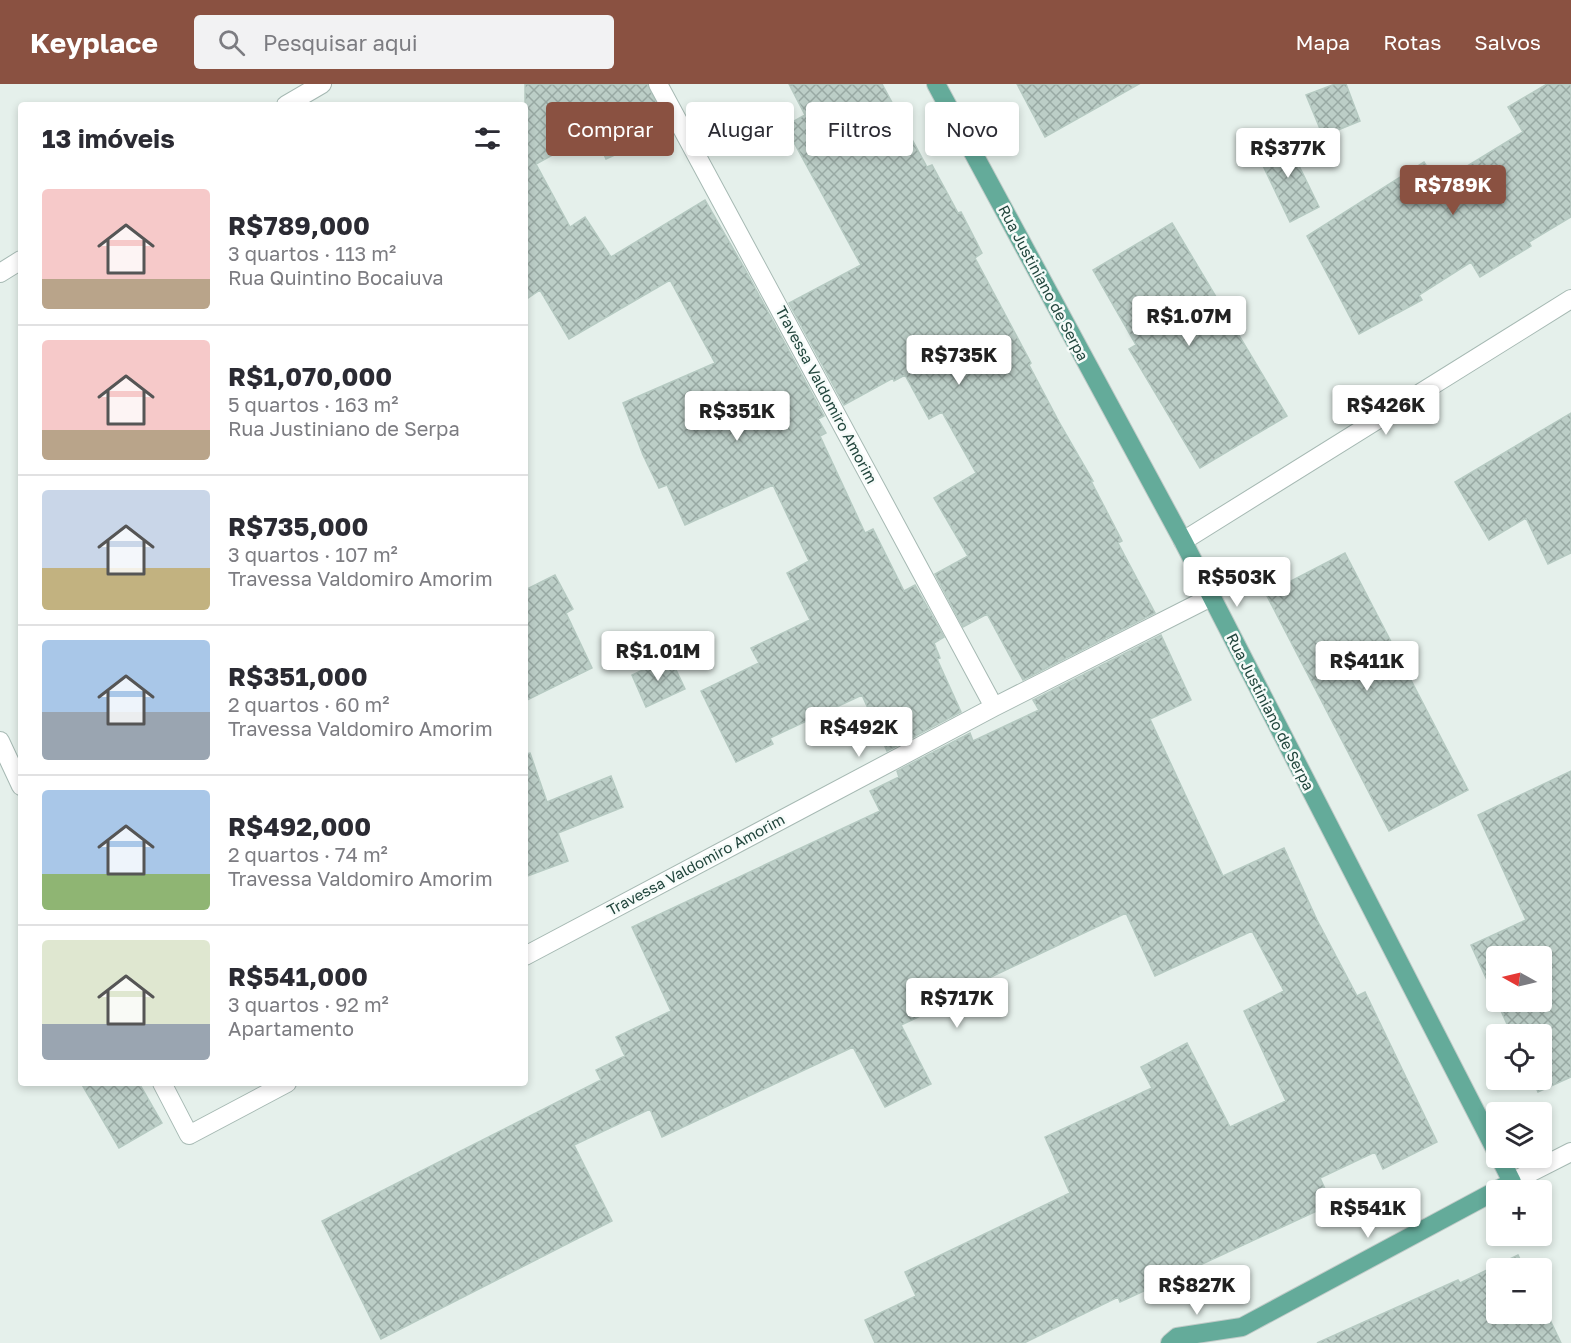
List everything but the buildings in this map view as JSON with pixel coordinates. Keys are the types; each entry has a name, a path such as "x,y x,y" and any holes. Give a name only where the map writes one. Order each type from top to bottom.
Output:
{"main road":[{"name":"Rua Justiniano de Serpa","path":"936,84 1183,541 1486,1132"},
{"path":"1170,1343 1177,1337 1241,1335 1486,1197"}],"street":[{"path":"291,102 322,84"},
{"name":"Travessa Valdomiro Amorim","path":"658,84 994,706"},
{"path":"0,273 18,262"},
{"path":"1183,541 1571,299"},
{"name":"Travessa Valdomiro Amorim","path":"528,954 994,706 1211,597"},
{"path":"0,741 18,780"},
{"path":"164,1086 189,1135 281,1086"},
{"path":"1516,1180 1571,1152"}]}
